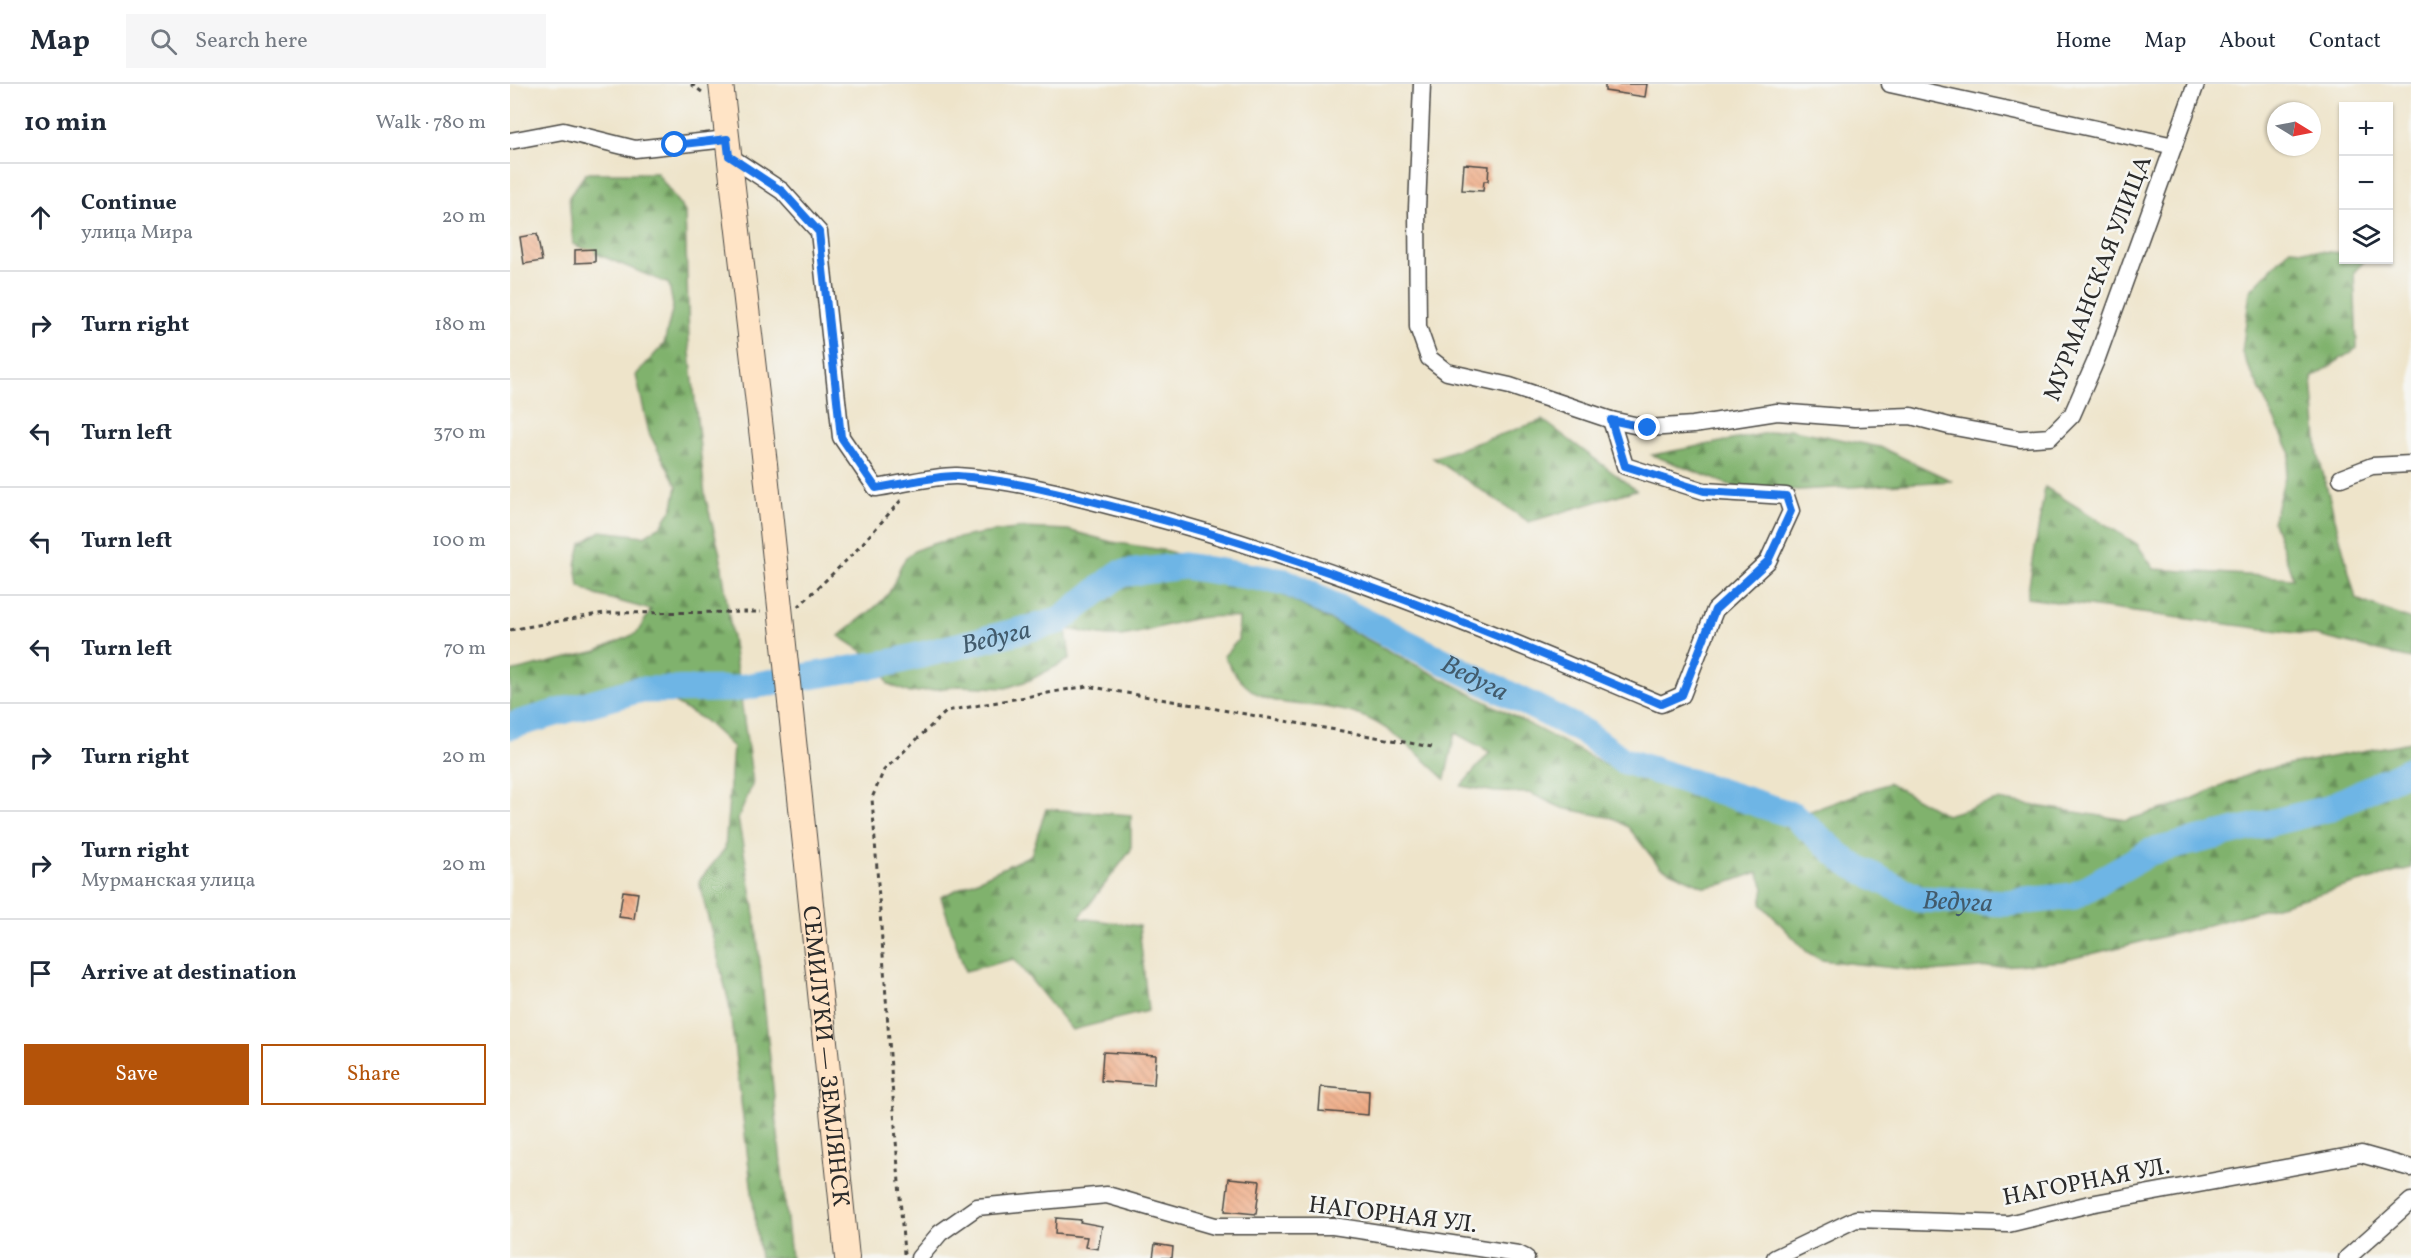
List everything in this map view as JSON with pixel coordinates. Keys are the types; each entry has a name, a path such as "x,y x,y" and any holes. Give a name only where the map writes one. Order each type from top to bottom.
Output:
{"main road":[{"name":"СЕМИЛУКИ — ЗЕМЛЯНСК","path":"721,84 765,464 846,1258"}],"street":[{"name":"МУРМАНСКАЯ УЛИЦА","path":"1422,84 1417,209 1418,327 1429,358 1447,372 1510,386 1611,420 1648,428 1693,425 1777,412 1855,418 1911,416 1949,426 2020,439 2050,437 2072,416 2097,358 2196,84"},
{"path":"1890,84 2174,146"},
{"path":"510,141 563,130 635,149 728,148 782,191 819,232 841,437 876,488 954,476 1034,486 1216,533 1383,592 1661,704 1682,695 1715,610 1768,561 1791,511 1786,496 1704,491 1625,466 1611,420"},
{"path":"2341,478 2372,466 2411,464"},
{"name":"НАГОРНАЯ УЛ.","path":"1775,1258 1856,1219 2008,1224 2090,1204 2361,1154 2411,1168"},
{"name":"НАГОРНАЯ УЛ.","path":"919,1258 940,1233 977,1207 1107,1195 1215,1226 1333,1226 1464,1252 1518,1254 1526,1258"},
{"path":"2347,1258 2411,1201"}],"path":[{"path":"792,613 853,554 917,482"},
{"path":"510,630 604,613 770,612"},
{"path":"904,1258 873,798 884,770 947,711 1087,686 1432,747"}],"green space":[{"path":"586,173 657,173 685,212 689,342 705,496 720,554 753,783 738,819 754,907 791,1258 760,1258 729,1003 699,881 725,849 733,747 704,720 632,678 510,716 510,672 597,651 637,633 651,610 596,595 579,586 576,565 581,544 601,531 644,536 661,526 673,507 677,486 649,433 636,375 664,344 673,306 669,284 573,244 569,197"},
{"path":"2290,249 2339,253 2339,264 2361,264 2354,272 2357,348 2312,378 2318,454 2356,599 2411,620 2411,659 2318,636 2027,598 2045,487 2137,544 2154,569 2293,578 2273,522 2291,454 2242,353 2250,291"},
{"path":"1543,420 1636,490 1529,522 1433,458"},
{"path":"1789,429 1880,447 1952,481 1750,493 1652,455"},
{"path":"1023,528 1068,530 1112,542 1168,551 1277,592 1616,770 1780,822 1889,783 1946,815 1997,800 2127,820 2180,804 2257,771 2411,742 2411,868 2194,929 2062,961 1931,972 1821,960 1807,952 1761,904 1764,888 1758,872 1724,884 1705,887 1660,867 1628,827 1613,818 1562,808 1530,793 1495,792 1461,786 1490,752 1455,733 1445,779 1393,733 1369,719 1335,709 1281,702 1266,698 1251,690 1237,676 1224,656 1238,640 1239,618 1192,619 1121,636 1066,629 1070,659 1030,680 1006,688 958,686 910,693 888,684 879,662 839,636 883,600 891,589 902,563 910,554 948,540"},
{"path":"1046,809 1131,815 1131,850 1079,918 1139,926 1148,1011 1072,1030 1014,959 965,971 941,897 1031,855"}],"building":[{"path":"1605,84 1647,84 1645,97 1605,91"},
{"path":"1464,164 1489,166 1488,181 1484,181 1483,191 1462,190"},
{"path":"537,234 542,261 524,264 520,237"},
{"path":"595,249 595,262 575,263 575,250"},
{"path":"623,891 638,893 634,919 619,917"},
{"path":"1103,1052 1156,1055 1154,1085 1101,1081"},
{"path":"1321,1087 1369,1091 1368,1115 1319,1111"},
{"path":"1229,1178 1260,1181 1256,1214 1225,1211"},
{"path":"1056,1218 1081,1220 1080,1222 1102,1226 1098,1249 1085,1247 1087,1237 1055,1234"},
{"path":"1155,1244 1173,1247 1172,1258 1153,1258"}],"waterway":[{"name":"Ведуга","path":"510,726 637,690 733,689 893,662 1059,621 1119,574 1184,566 1286,582 1586,733 1622,760 1793,815 1848,863 1919,899 2006,903 2074,896 2150,852 2327,809 2411,769"}],"route":[{"path":"675,145 727,139 729,156 782,191 819,232 841,437 876,488 954,476 1034,486 1216,533 1383,592 1661,704 1682,695 1715,610 1768,561 1791,511 1786,496 1704,491 1625,466 1611,420 1648,428"}]}
